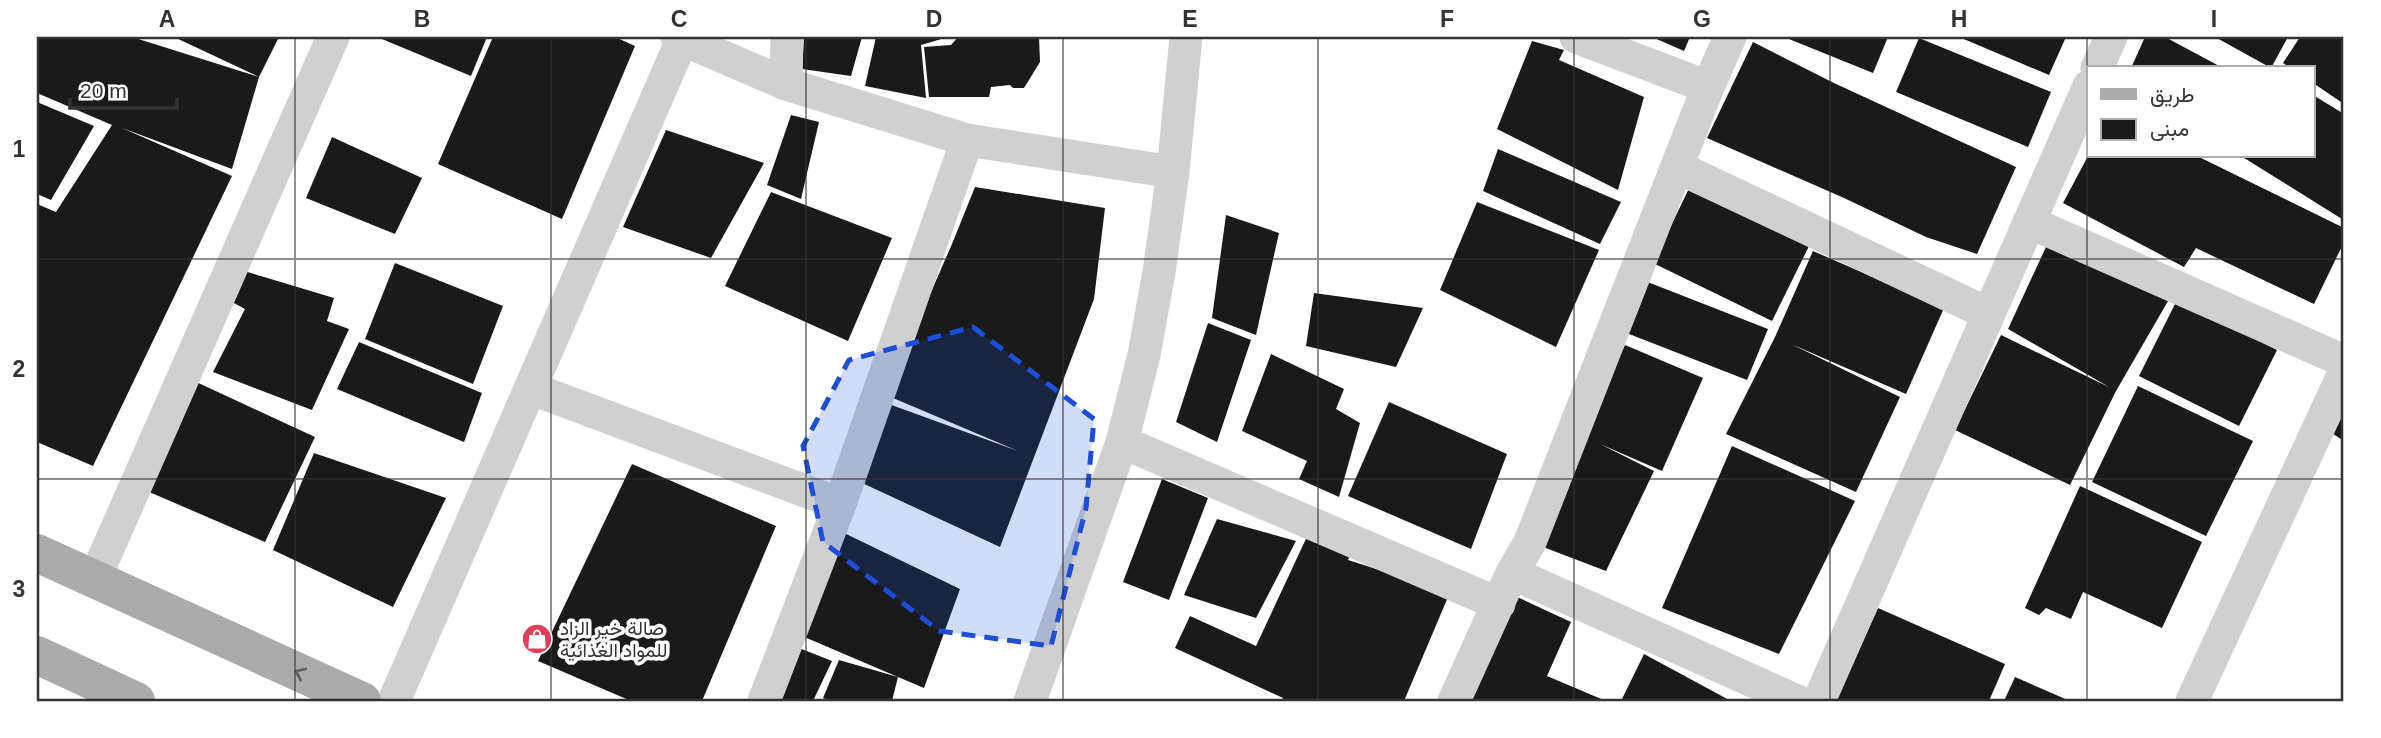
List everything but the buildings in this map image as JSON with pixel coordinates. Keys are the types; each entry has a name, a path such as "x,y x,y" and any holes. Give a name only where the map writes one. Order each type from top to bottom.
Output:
{"main road":[{"path":"37,552 362,701"},
{"path":"37,655 124,699"}],"street":[{"path":"95,578 333,37"},
{"path":"786,84 787,37"},
{"path":"1030,701 1122,442 1144,355 1173,172 1186,37"},
{"path":"1576,37 1708,87"},
{"path":"1454,701 1512,573 1530,542 1730,37"},
{"path":"2098,66 2111,37"},
{"path":"394,701 680,38 786,84 967,140 1173,172"},
{"path":"1819,701 2087,91"},
{"path":"764,701 840,504 967,140"},
{"path":"1677,167 1989,314"},
{"path":"2029,222 2344,361"},
{"path":"2192,701 2344,373"},
{"path":"530,388 840,504"},
{"path":"1122,442 1499,604"},
{"path":"1512,573 1797,701"}],"highlighted area":[{"path":"973,327 1094,419 1086,508 1051,646 939,631 823,542 803,446 849,360"}],"place":[{"name":"صالة خير الزاد للمواد الغذائية","path":"537,639"}]}
